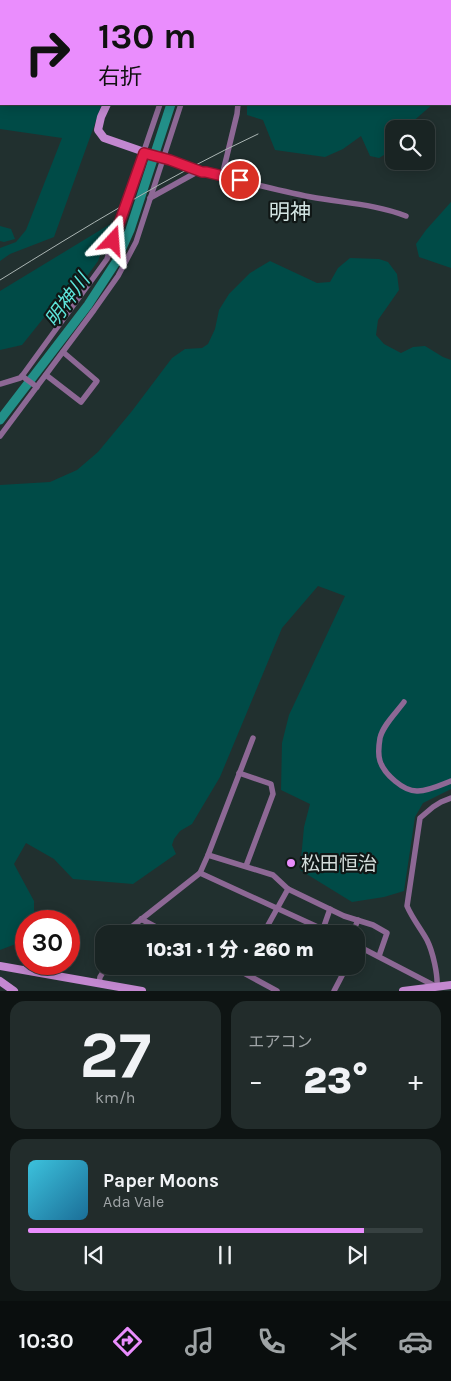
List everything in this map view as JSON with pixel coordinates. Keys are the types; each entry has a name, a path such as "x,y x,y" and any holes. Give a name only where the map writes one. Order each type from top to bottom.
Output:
{"main road":[{"path":"107,105 98,130 104,138 202,172"},
{"path":"0,966 142,991"},
{"path":"0,980 14,991"},
{"path":"403,991 451,985"}],"street":[{"path":"0,384 24,377 107,259 146,154 160,105"},
{"path":"0,436 118,276 136,242 161,158 181,105"},
{"path":"222,176 238,105"},
{"path":"150,198 197,172 206,172 312,197 392,210 406,216"},
{"path":"46,375 80,402 97,381 63,352"},
{"path":"24,377 36,386"},
{"path":"404,702 384,728 380,737 379,760 382,767 399,784 410,791 419,792 451,781"},
{"path":"134,925 200,873 253,738"},
{"path":"239,774 271,784 273,794 246,866"},
{"path":"365,950 437,987 438,977 428,942 407,906 420,818 433,807 451,798"},
{"path":"208,855 273,875 288,889 344,916 373,925 387,933 379,956"},
{"path":"200,873 314,925"},
{"path":"268,925 288,889"},
{"path":"324,925 330,909"},
{"path":"141,919 152,925"},
{"path":"356,925 358,920"},
{"path":"99,983 101,975"},
{"path":"253,975 277,991"},
{"path":"334,991 342,975"}],"shaded area":[{"path":"0,105 102,105 54,237 10,254 0,261 0,248 16,242 26,230 62,138 0,129"},
{"path":"247,105 432,105 415,120 385,120 385,154 379,158 370,156 361,136 343,149 325,157 275,150 263,120 247,115"},
{"path":"451,202 451,268 419,257 416,244"},
{"path":"112,223 98,261 59,315 46,315 22,345 0,350 0,291"},
{"path":"0,226 11,229 15,239 4,242 0,241"},
{"path":"350,258 379,259 388,262 397,274 399,290 378,320 376,335 384,344 401,353 413,347 425,346 451,360 451,789 423,803 415,817 404,891 384,897 352,902 300,870 304,827 310,804 281,790 282,743 289,715 345,596 318,586 282,628 220,777 192,824 180,831 174,839 172,845 176,854 133,884 73,879 54,859 26,843 14,864 34,901 34,910 15,910 15,944 0,950 0,485 50,482 77,470 98,452 172,358 185,349 202,348 208,344 215,329 219,310 229,294 250,273 270,261 317,283 330,282 338,268"}],"waterway":[{"name":"明神川","path":"0,420 88,305 116,262 130,230 171,105"}],"railway":[{"path":"0,280 159,185 258,134"}],"place":[{"name":"松田恒治","path":"291,863"}],"district":[{"name":"明神","path":"290,212"}],"route":[{"path":"113,241 144,153 202,172 240,180"}]}
